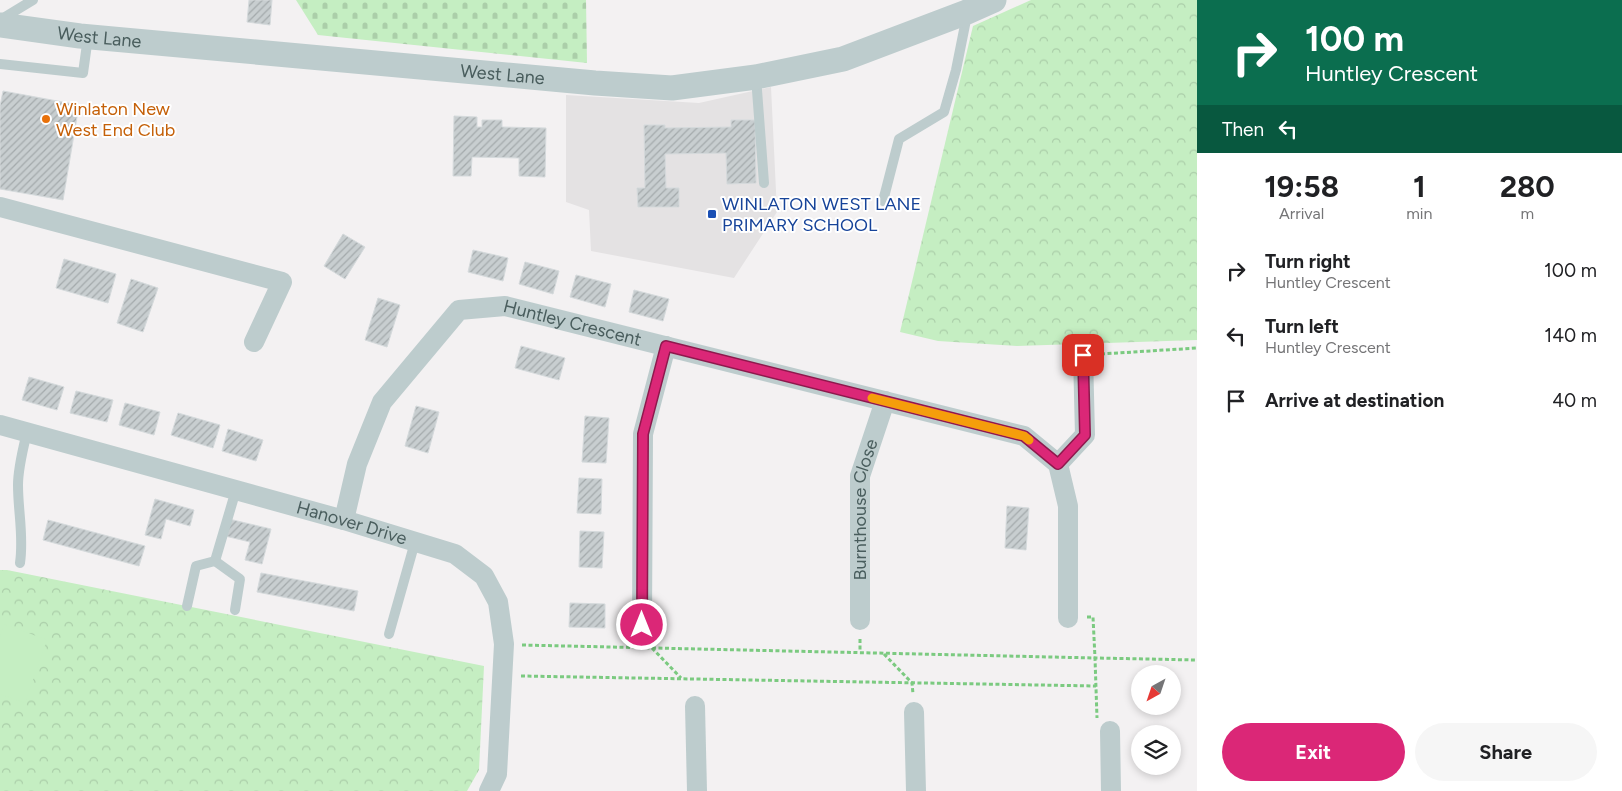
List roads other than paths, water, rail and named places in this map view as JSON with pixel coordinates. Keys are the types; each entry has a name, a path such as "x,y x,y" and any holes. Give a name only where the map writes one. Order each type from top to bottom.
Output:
{"street":[{"name":"West Lane","path":"0,25 88,36 585,82 672,88 756,77 843,59 994,0"},
{"path":"0,207 282,282 254,342"},
{"name":"Huntley Crescent","path":"344,520 357,464 382,402 459,310 505,306 1024,436 1058,464"},
{"path":"642,625 643,434 666,346"},
{"path":"1068,618 1068,506 1058,464 1085,435 1083,355"},
{"name":"Burnthouse Close","path":"860,620 860,476 885,401"},
{"name":"Hanover Drive","path":"0,425 344,520 455,554 484,576 498,602 504,644 504,675 497,774 490,791"},
{"path":"695,706 697,791"},
{"path":"914,712 916,791"},
{"path":"1110,731 1111,791"}],"lane":[{"path":"0,20 33,0"},
{"path":"883,201 899,139 944,112 956,70 967,12"},
{"path":"0,64 83,73 88,36"},
{"path":"756,77 764,182"},
{"path":"20,563 22,544 18,485 21,458 27,432"},
{"path":"215,561 236,490"},
{"path":"389,634 416,542"},
{"path":"187,606 196,566 215,561"},
{"path":"215,561 240,579 235,610"}],"place":[{"name":"Winlaton New West End Club","path":"46,119"},
{"name":"WINLATON WEST LANE PRIMARY SCHOOL","path":"712,214"}]}
